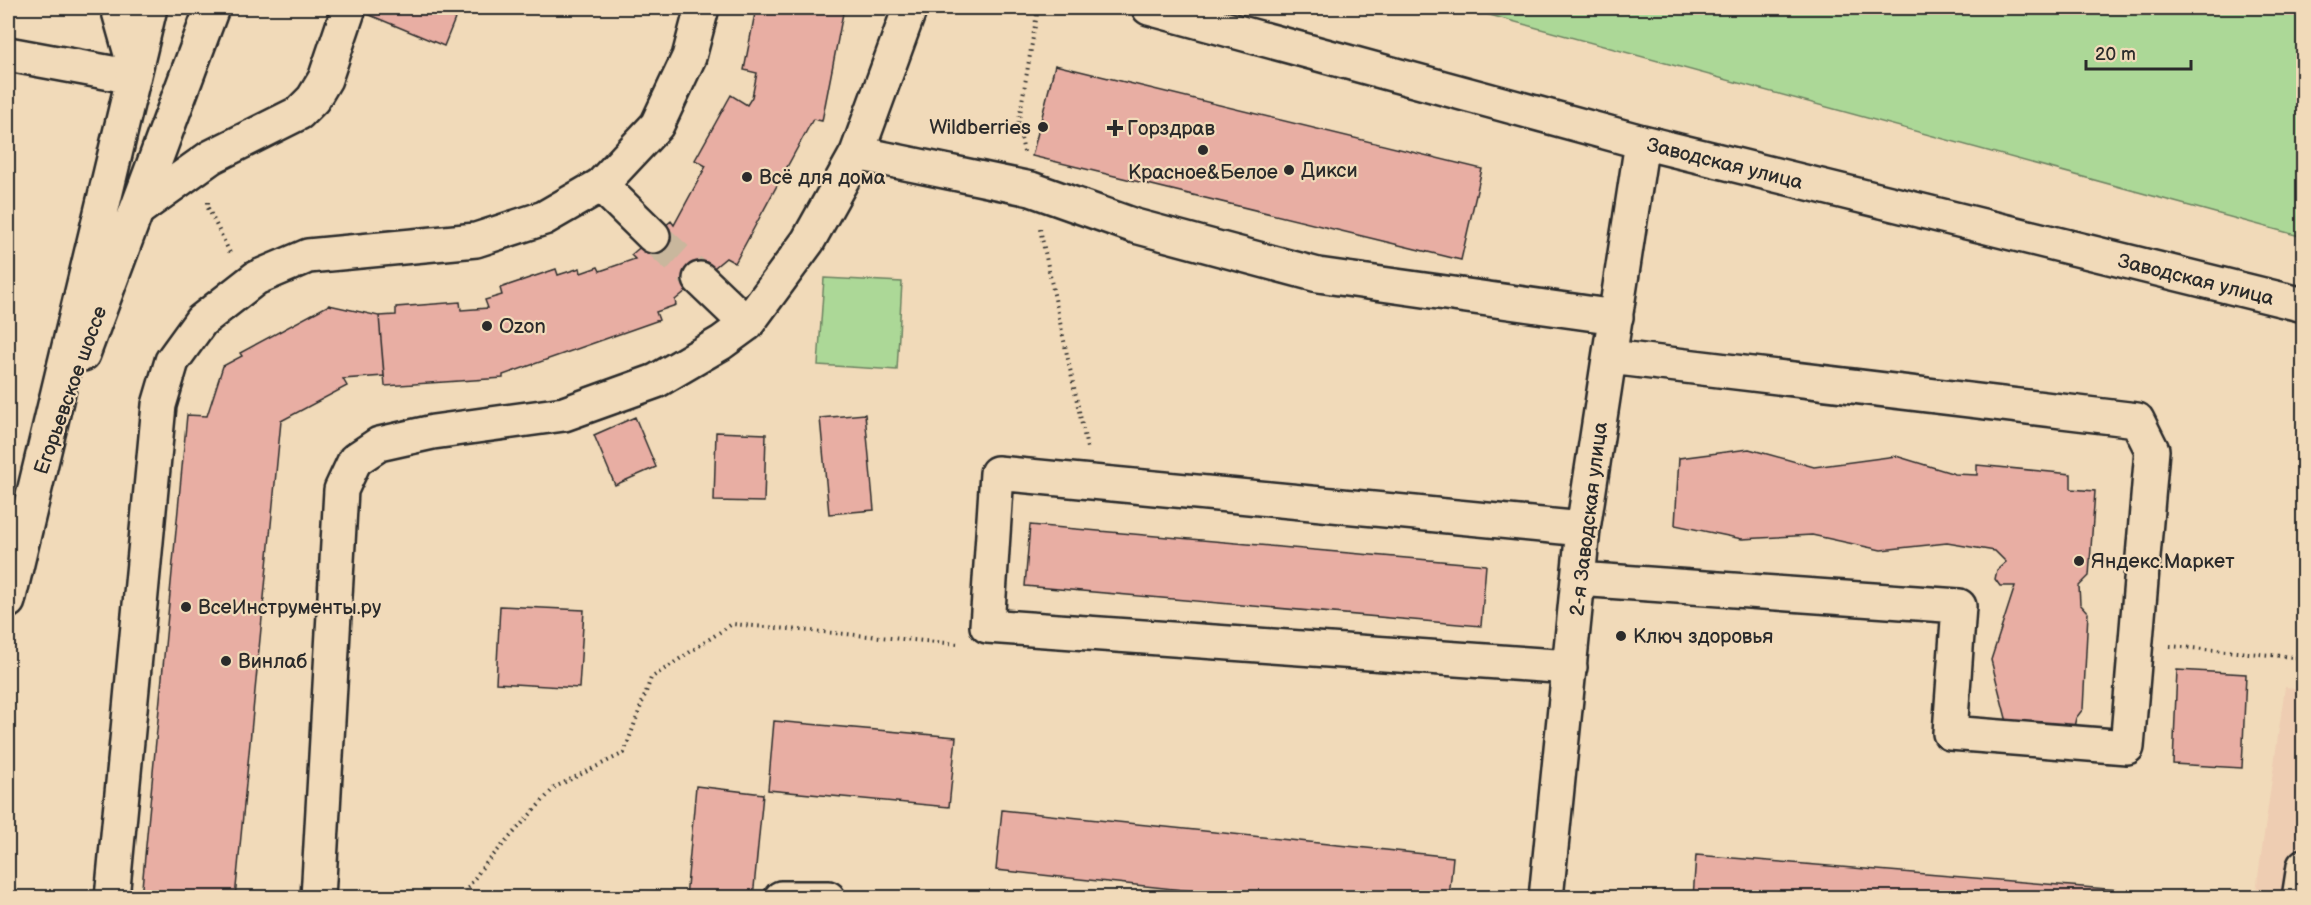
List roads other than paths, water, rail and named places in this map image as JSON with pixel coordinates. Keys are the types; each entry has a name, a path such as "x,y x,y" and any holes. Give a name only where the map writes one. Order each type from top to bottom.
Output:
{"street":[{"path":"8,54 134,72 118,8"},
{"name":"Егорьевское шоссе","path":"30,499 150,8"},
{"name":"Егорьевское шоссе","path":"30,499 212,8"},
{"path":"137,210 211,157 278,126 299,113 314,99 325,79 349,8"},
{"path":"112,897 159,405 172,361 201,321 256,278 308,256 476,240 544,218 600,185 657,125 689,57 702,8"},
{"path":"318,897 341,490 355,460 379,444 433,432 564,414 656,381 747,324 808,241 857,153 910,8"},
{"name":"Заводская улица","path":"1149,8 1642,142 2304,305"},
{"name":"2-я Заводская улица","path":"1546,897 1583,529 1642,142"},
{"path":"857,153 1031,189 1135,226 1318,275 1616,318"},
{"path":"600,185 654,236"},
{"path":"700,279 747,324"},
{"path":"1578,579 1959,606 1950,733 2127,747 2152,450 2137,420 1610,357"},
{"path":"1570,667 987,626 997,473 1583,529"},
{"path":"8,601 30,499"},
{"path":"2300,897 2304,866"},
{"path":"781,897 828,897"}],"tunnel":[{"path":"653,236 700,279"}],"place":[{"name":"Wildberries","path":"1043,127"},
{"name":"Горздрав","path":"1115,128"},
{"name":"Красное&Белое","path":"1203,150"},
{"name":"Дикси","path":"1289,170"},
{"name":"Всё для дома","path":"747,177"},
{"name":"Ozon","path":"487,326"},
{"name":"Яндекс.Маркет","path":"2079,561"},
{"name":"ВсеИнструменты.ру","path":"186,607"},
{"name":"Ключ здоровья","path":"1621,636"},
{"name":"Винлаб","path":"226,661"}]}
